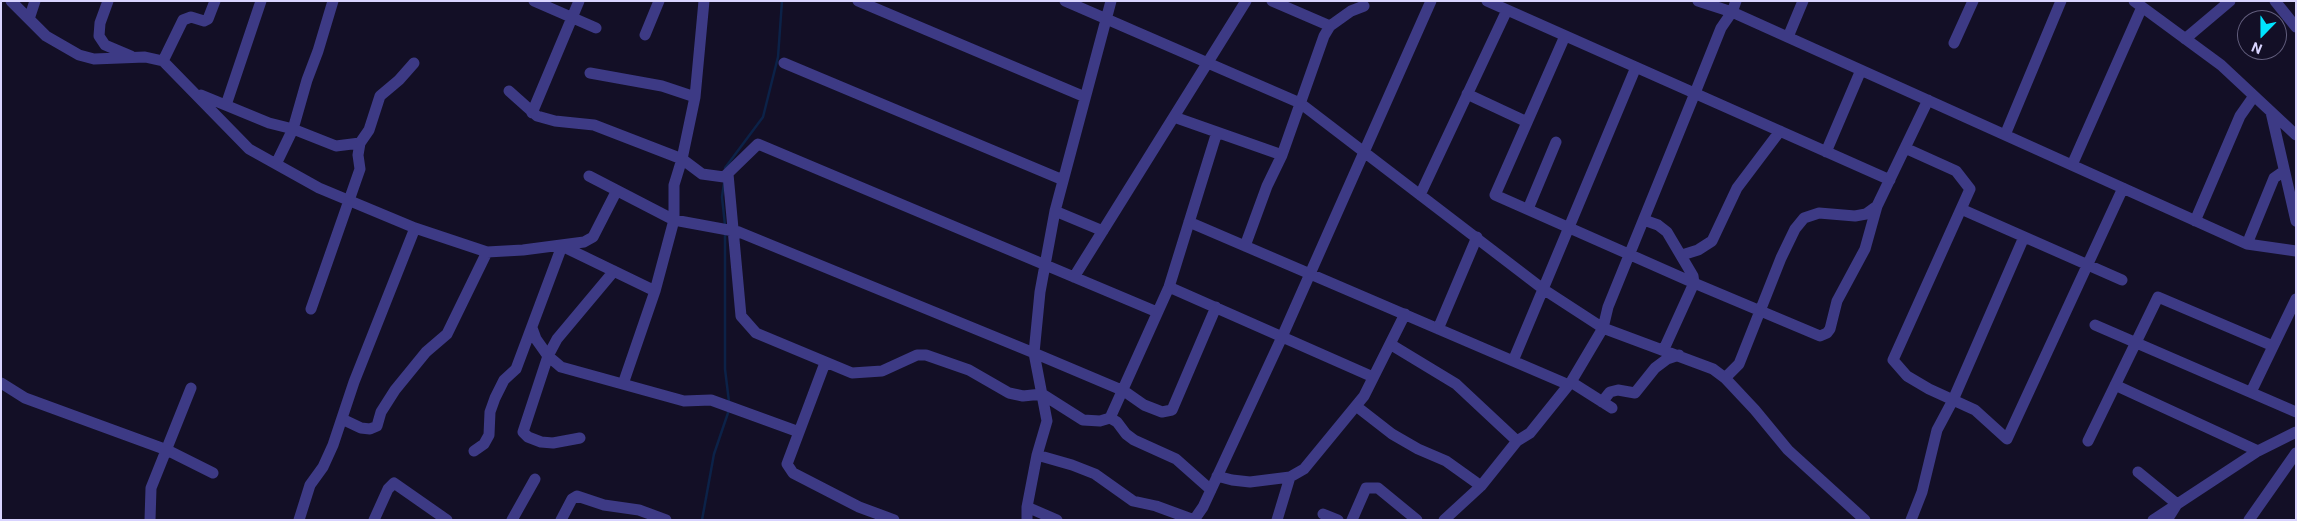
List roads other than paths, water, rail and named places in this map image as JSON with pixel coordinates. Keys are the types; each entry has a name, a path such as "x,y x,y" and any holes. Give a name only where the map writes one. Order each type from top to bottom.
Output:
{"street":[{"path":"11,1 46,36 79,54 94,59 145,57 163,61 249,149 319,188 415,228 487,252 562,246 584,242 593,237 616,192"},
{"path":"28,19 34,1"},
{"path":"108,1 100,24 99,36 106,45 135,57"},
{"path":"163,61 183,20 191,16 204,21 208,20 215,1"},
{"path":"226,105 261,1"},
{"path":"276,164 293,129 306,80 318,51 333,1"},
{"path":"534,1 596,28"},
{"path":"532,112 579,1"},
{"path":"646,35 659,1"},
{"path":"623,384 655,291 674,220 674,184 682,159 695,97 704,1"},
{"path":"858,1 1085,97"},
{"path":"1065,1 1300,103 1543,289 1603,328 1664,349 1712,369 1725,378 1755,410 1788,450 1865,520"},
{"path":"1027,520 1027,507 1037,455 1047,421 1034,353 1040,292 1055,211 1111,1"},
{"path":"1074,277 1246,1"},
{"path":"1272,1 1330,26"},
{"path":"1037,455 1095,474 1132,502 1156,506 1194,520 1203,507 1282,337 1362,152 1431,1"},
{"path":"1487,1 1890,180"},
{"path":"1698,1 1734,6 1788,37 2248,244 2296,251"},
{"path":"1788,37 1803,1"},
{"path":"1954,43 1973,1"},
{"path":"2005,135 2061,1"},
{"path":"2185,39 2230,1"},
{"path":"2275,1 2296,27"},
{"path":"2072,165 2138,4 2221,65 2296,135"},
{"path":"1245,246 1267,186 1282,155 1321,43 1330,26 1351,11 1364,6"},
{"path":"1444,520 1481,486 1517,441 1530,433 1570,384 1603,328 1608,308 1721,28 1734,6"},
{"path":"1420,195 1507,10"},
{"path":"1565,36 1495,195 1694,283 1820,336 1827,334 1834,319 1837,301 1865,249 1877,206 1928,100"},
{"path":"311,309 360,169 358,154 360,143 368,130 380,96 399,80 414,63"},
{"path":"784,63 1063,180"},
{"path":"1513,361 1636,67"},
{"path":"1826,152 1861,70"},
{"path":"590,72 662,86 695,97"},
{"path":"509,91 537,116 555,122 594,125 682,159 702,174 724,178 758,144 1157,312"},
{"path":"194,93 269,123 293,129 336,146 360,143"},
{"path":"1467,94 1528,122"},
{"path":"2194,220 2240,116 2254,96"},
{"path":"2271,112 2296,221"},
{"path":"1174,117 1282,155"},
{"path":"1682,255 1698,250 1712,241 1737,188 1780,131"},
{"path":"728,174 741,316 756,333 825,364 852,373 882,371 917,355 926,355 969,370 1009,394 1023,396 1042,394 1083,420 1100,421 1110,418 1124,391 1170,286 1216,132"},
{"path":"1528,209 1556,142"},
{"path":"1905,148 1956,171 1970,189 1893,360 1907,376 1976,410 2007,439 2123,188"},
{"path":"2248,244 2274,178 2284,172"},
{"path":"589,176 616,192 674,220 734,231 1124,391 1144,405 1162,412 1172,410 1216,307"},
{"path":"1725,378 1739,364 1795,229 1804,218 1820,213 1855,216 1866,214 1877,206"},
{"path":"1962,208 2122,280"},
{"path":"1055,211 1103,231"},
{"path":"1644,220 1658,225 1667,232 1693,276 1694,283 1664,349"},
{"path":"1189,222 1570,384 1612,408"},
{"path":"299,520 310,485 323,467 342,420 354,382 415,228"},
{"path":"1438,329 1477,237"},
{"path":"1911,520 1922,492 1937,430 1953,400 2024,237"},
{"path":"562,246 655,291"},
{"path":"474,451 484,444 488,435 490,412 495,398 504,380 516,369 562,246"},
{"path":"342,420 361,428 370,429 376,426 381,412 394,390 426,352 447,334 487,252"},
{"path":"580,438 553,443 541,442 528,437 523,432 548,356 557,339 614,270"},
{"path":"1170,286 1373,377"},
{"path":"2088,442 2158,297 2273,346"},
{"path":"2251,392 2296,298"},
{"path":"1217,476 1250,482 1290,477 1304,469 1356,406 1405,314"},
{"path":"2095,325 2296,412"},
{"path":"532,328 536,339 548,356 561,367 684,401 711,400 799,432"},
{"path":"1390,344 1456,384 1517,441"},
{"path":"1602,402 1610,392 1618,390 1635,393 1655,368 1668,358 1679,355"},
{"path":"825,364 786,464 793,473 859,507 894,520"},
{"path":"1,383 24,398 167,450 213,473"},
{"path":"2115,385 2258,450"},
{"path":"150,520 151,488 191,388"},
{"path":"1356,406 1392,434 1418,449 1446,461 1481,486"},
{"path":"1110,418 1117,422 1126,434 1134,440 1176,459 1211,490"},
{"path":"2153,520 2258,450 2296,432"},
{"path":"2249,520 2296,453"},
{"path":"2138,472 2177,504"},
{"path":"1277,520 1290,477"},
{"path":"512,520 535,479"},
{"path":"374,520 388,489 394,483 447,520"},
{"path":"1352,520 1366,488 1378,488 1417,520"},
{"path":"561,520 572,499 577,496 591,499 604,505 639,510 659,519"},
{"path":"2167,520 2177,504"},
{"path":"1027,507 1057,520"},
{"path":"1323,514 1338,520"}],"waterway":[{"path":"725,168 763,117 778,57 782,1"},
{"path":"724,183 722,197 725,225"},
{"path":"725,233 725,369 729,402"},
{"path":"702,520 714,454 729,410"}]}
